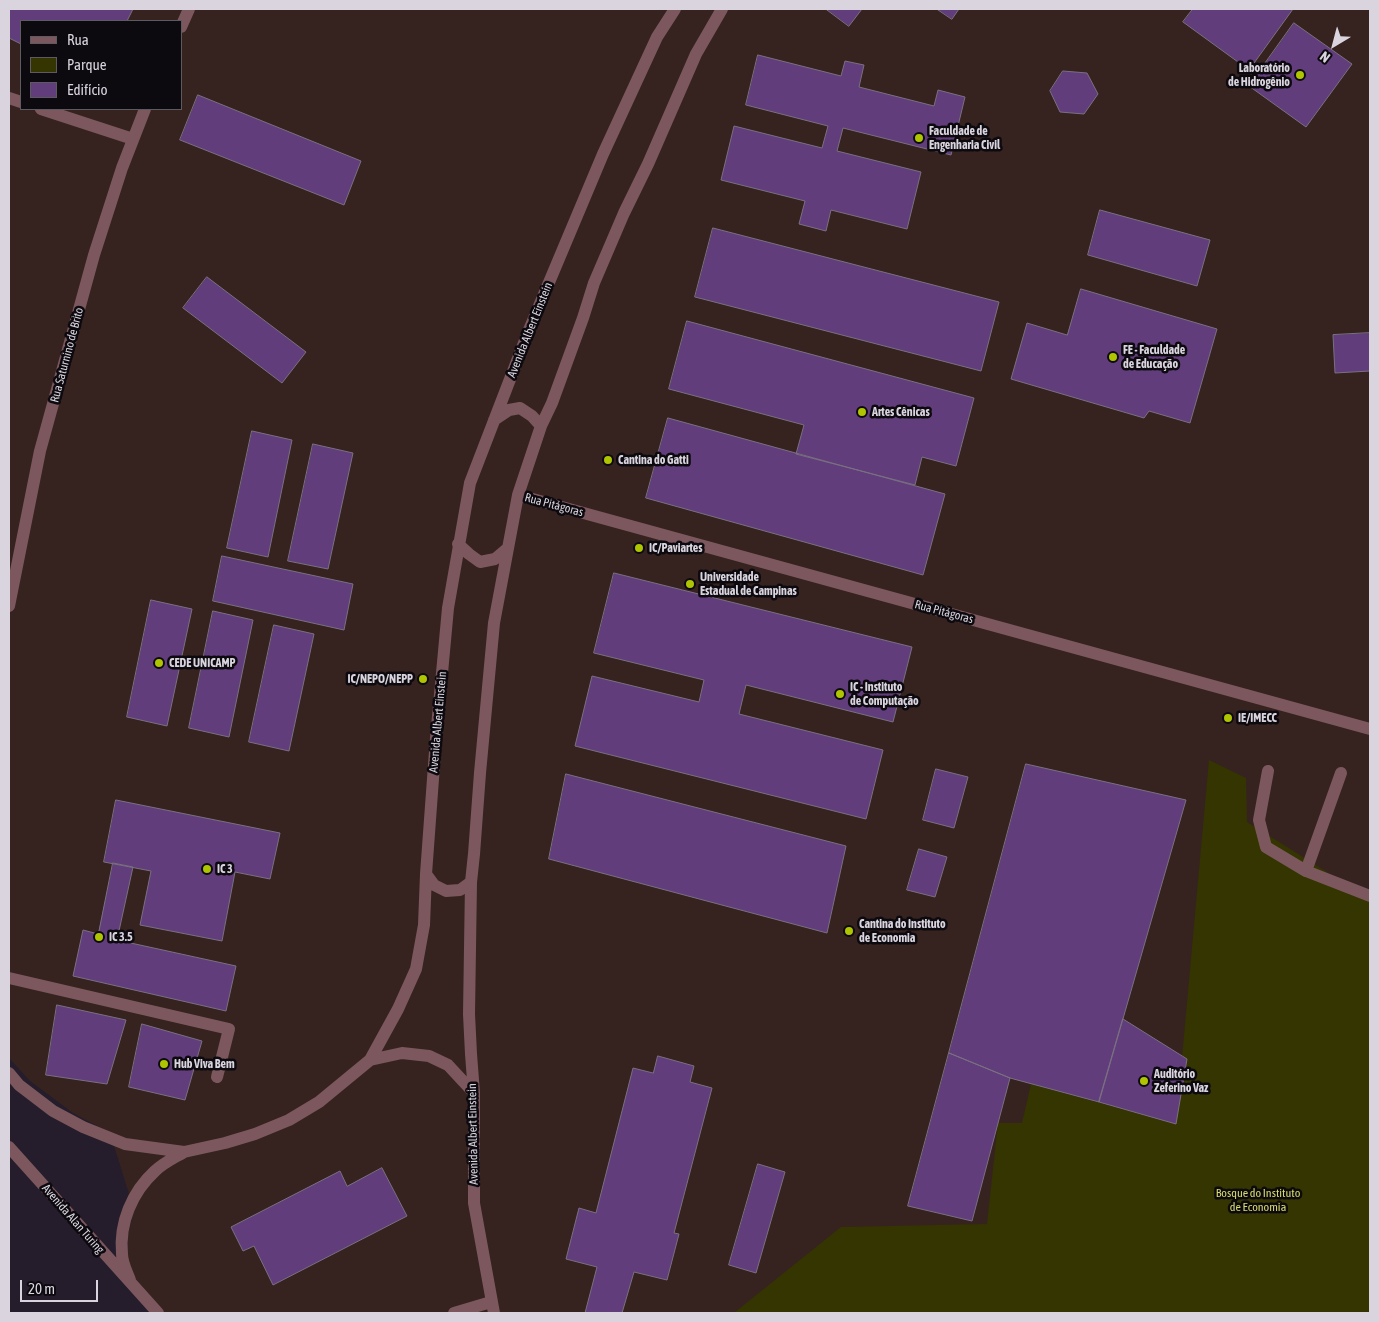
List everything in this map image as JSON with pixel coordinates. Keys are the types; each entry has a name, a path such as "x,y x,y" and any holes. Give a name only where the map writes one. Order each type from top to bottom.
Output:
{"street":[{"path":"182,25 190,9"},
{"name":"Avenida Albert Einstein","path":"9,1073 53,1111 83,1127 125,1144 184,1152 225,1143 289,1120 319,1102 370,1060 398,1009 416,969 424,925 436,738 448,608 470,482 526,338 603,154 657,37 675,9"},
{"name":"Avenida Albert Einstein","path":"492,1308 474,1203 474,1093 469,1014 470,882 494,623 518,495 541,426 552,403 594,283 696,54 722,9"},
{"path":"44,110 133,139"},
{"name":"Rua Saturnino de Brito","path":"9,606 40,451 94,255 122,168 145,110"},
{"path":"494,420 509,410 520,408 532,416 541,426"},
{"name":"Rua Pitágoras","path":"518,495 1370,729"},
{"path":"458,544 480,562 496,560 508,548"},
{"path":"1268,771 1259,820 1266,847 1306,870 1370,896"},
{"path":"1306,870 1341,774"},
{"path":"426,874 434,885 446,891 460,890 470,882"},
{"path":"9,978 229,1029 217,1077"},
{"path":"370,1060 402,1053 429,1056 448,1065 474,1093"},
{"name":"Avenida Alan Turing","path":"9,1147 158,1313"},
{"path":"132,1286 122,1256 122,1231 128,1209 142,1185 156,1169 184,1152"},
{"path":"454,1313 492,1308"}],"shaded area":[{"name":"Universidade Estadual de Campinas","path":"9,9 1370,9 1370,1313 154,1313 128,1279 128,1234 134,1210 110,1133 73,1113 30,1081 9,1058"}],"green space":[{"name":"Bosque do Instituto de Economia","path":"1209,760 1246,778 1247,822 1370,899 1370,1313 734,1313 841,1227 987,1224 998,1123 1022,1123 1031,1084 1176,1124"}],"building":[{"path":"9,9 133,9 128,20 20,20 20,44 9,38"},
{"path":"826,9 862,9 849,26"},
{"path":"937,9 959,9 952,19"},
{"path":"1193,9 1293,9 1249,70 1183,22"},
{"name":"Laboratório de Hidrogênio","path":"1294,23 1352,64 1306,127 1249,86"},
{"name":"Faculdade de Engenharia Civil","path":"758,55 841,76 845,61 864,65 859,87 934,106 938,90 965,97 951,155 843,128 837,151 921,172 907,229 831,210 826,231 799,224 805,201 721,180 734,126 822,148 828,126 746,105"},
{"path":"1063,71 1087,73 1098,94 1084,114 1060,112 1050,91"},
{"path":"198,95 361,161 344,205 180,140"},
{"path":"1100,210 1210,240 1197,286 1088,255"},
{"path":"713,228 999,302 981,371 695,297"},
{"path":"207,277 306,352 282,383 183,308"},
{"name":"FE - Faculdade de Educação","path":"1081,289 1217,329 1190,423 1149,411 1144,418 1011,379 1027,323 1067,335"},
{"name":"Artes Cênicas","path":"687,321 974,398 956,466 922,457 915,485 796,454 804,425 669,389"},
{"path":"1370,333 1370,371 1335,373 1333,335"},
{"path":"668,418 945,494 923,575 646,498"},
{"path":"252,431 292,440 268,557 227,548"},
{"path":"313,444 353,453 328,569 288,561"},
{"path":"222,556 353,584 344,630 213,601"},
{"name":"IC - Instituto de Computação","path":"614,573 912,647 893,722 746,685 739,714 883,750 866,819 575,746 592,676 699,702 704,680 594,653"},
{"name":"CEDE UNICAMP","path":"151,600 192,609 167,726 127,717"},
{"path":"213,611 253,620 229,737 189,728"},
{"path":"274,625 314,634 289,751 249,742"},
{"path":"1026,764 1186,800 1099,1102 1010,1078 949,1053"},
{"path":"936,769 968,777 954,828 923,820"},
{"path":"566,774 846,846 827,933 549,859"},
{"name":"IC 3","path":"116,800 280,833 270,879 235,872 222,941 140,925 151,871 104,862"},
{"path":"919,849 947,857 935,897 907,890"},
{"name":"IC 3.5","path":"113,863 133,867 117,940 236,966 226,1011 73,976 83,930 98,934"},
{"path":"57,1005 126,1020 107,1084 46,1075"},
{"name":"Auditório Zeferino Vaz","path":"1123,1019 1187,1059 1176,1124 1099,1102"},
{"name":"Hub Viva Bem","path":"142,1024 202,1041 185,1100 129,1087"},
{"path":"949,1053 1010,1078 972,1221 908,1206"},
{"path":"658,1056 694,1066 690,1082 712,1088 674,1233 679,1234 667,1280 634,1272 622,1313 585,1313 597,1267 566,1259 579,1208 596,1213 633,1068 653,1073"},
{"path":"758,1164 785,1172 756,1273 729,1265"},
{"path":"382,1168 407,1216 273,1285 254,1246 243,1251 231,1227 340,1171 347,1186"}],"place":[{"name":"Laboratório de Hidrogênio","path":"1300,75"},
{"name":"Faculdade de Engenharia Civil","path":"919,138"},
{"name":"FE - Faculdade de Educação","path":"1113,357"},
{"name":"Artes Cênicas","path":"862,412"},
{"name":"Cantina do Gatti","path":"608,460"},
{"name":"IC/Paviartes","path":"639,548"},
{"name":"Universidade Estadual de Campinas","path":"690,584"},
{"name":"CEDE UNICAMP","path":"159,663"},
{"name":"IC/NEPO/NEPP","path":"423,679"},
{"name":"IC - Instituto de Computação","path":"840,694"},
{"name":"IE/IMECC","path":"1228,718"},
{"name":"IC 3","path":"207,869"},
{"name":"Cantina do Instituto de Economia","path":"849,931"},
{"name":"IC 3.5","path":"99,937"},
{"name":"Hub Viva Bem","path":"164,1064"},
{"name":"Auditório Zeferino Vaz","path":"1144,1081"}]}
